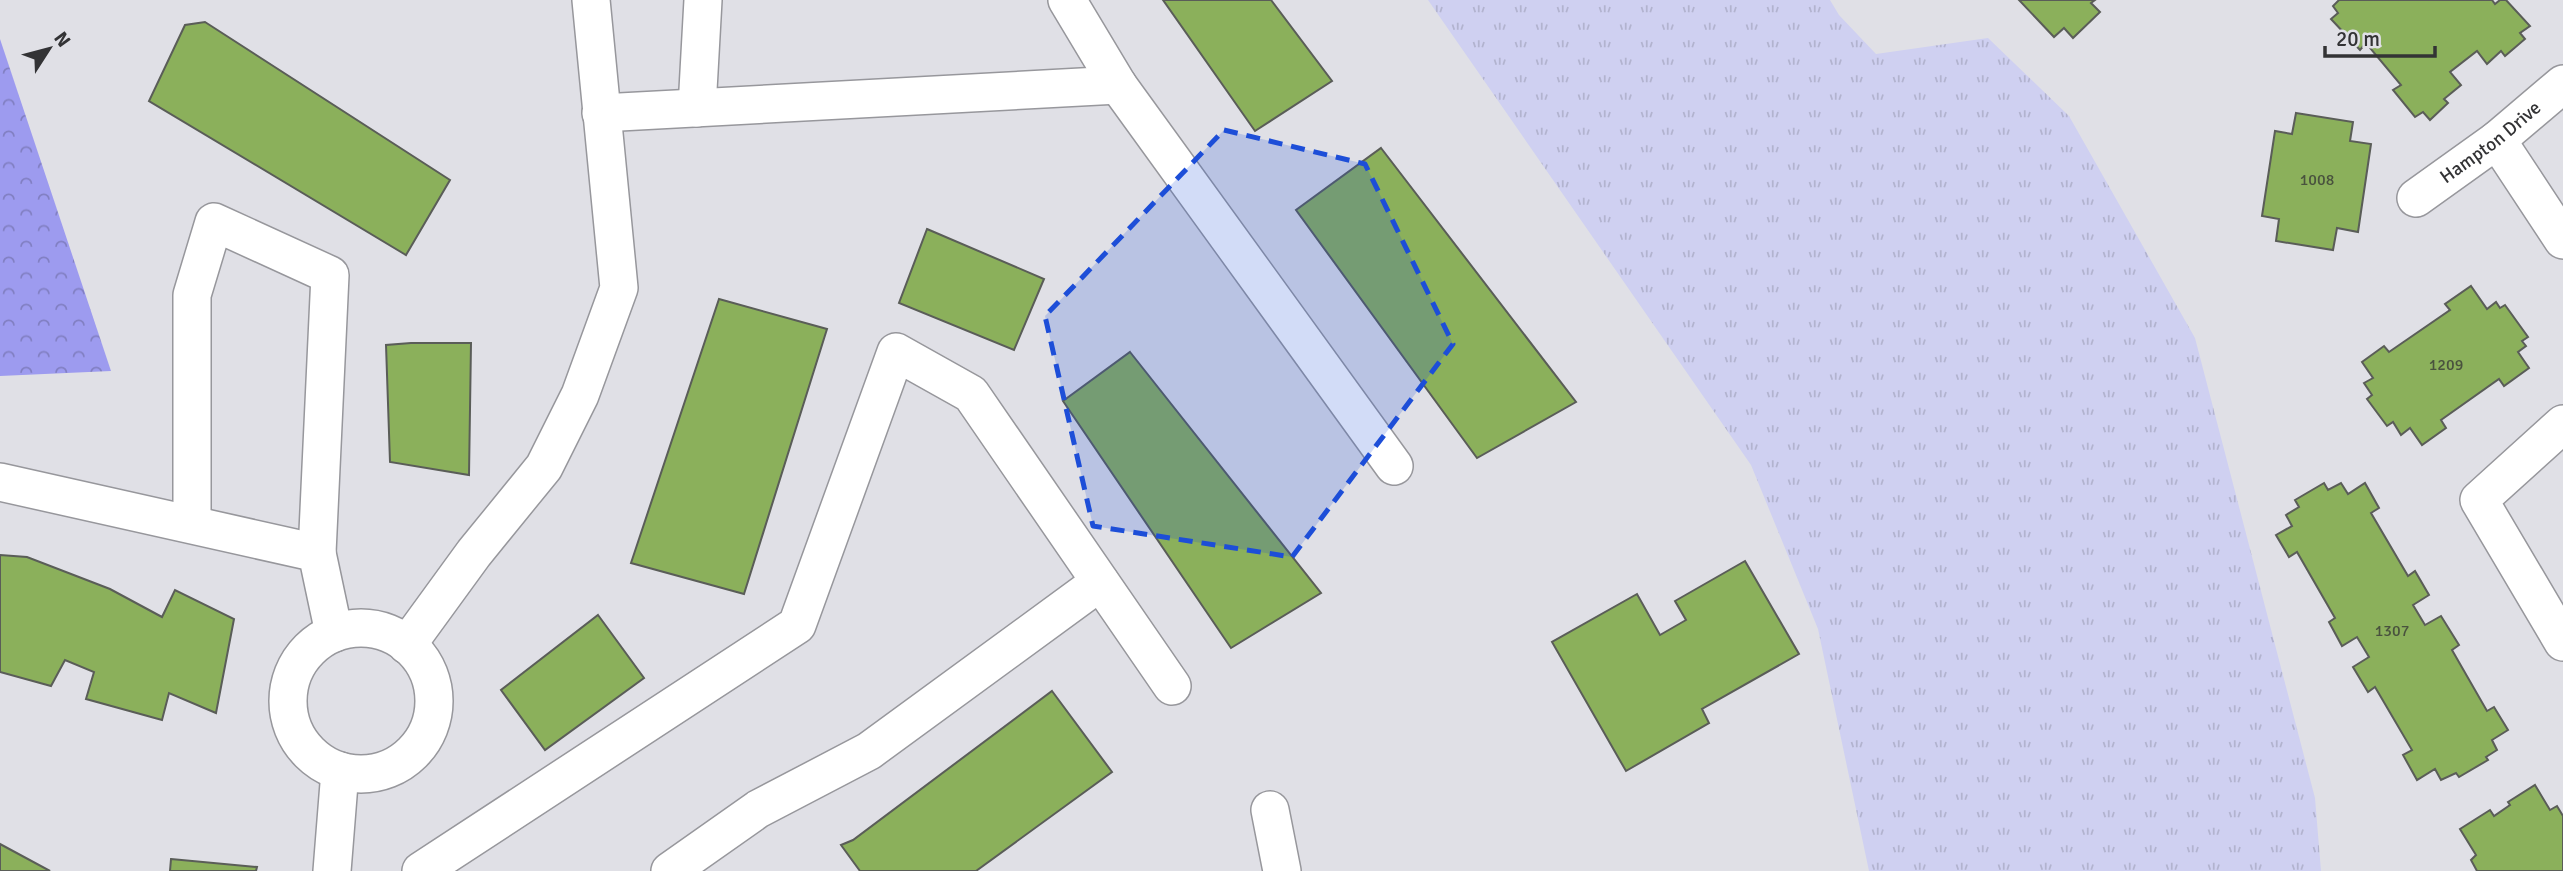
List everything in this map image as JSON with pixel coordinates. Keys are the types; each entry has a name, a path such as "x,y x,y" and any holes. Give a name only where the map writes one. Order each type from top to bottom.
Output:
{"street":[{"path":"407,645 474,553 544,467 580,395 619,288 591,0"},
{"path":"697,108 703,0"},
{"path":"1066,0 1118,85 1394,466"},
{"name":"Hampton Drive","path":"2416,198 2497,141 2563,84"},
{"path":"601,113 1118,85"},
{"path":"2497,141 2563,240"},
{"path":"192,524 192,295 214,222 330,275 317,554 334,633"},
{"path":"421,871 797,625 896,352 971,394 1172,686"},
{"path":"2563,424 2479,500 2563,642"},
{"path":"0,482 317,554"},
{"path":"670,871 758,809 869,751 1100,582"},
{"path":"353,628 372,629 391,635 407,645 422,662 431,682 434,704 430,726 419,745 404,761 384,771 362,774 340,771 322,763 306,750 295,733 289,714 288,694 292,675 316,643 334,633 353,628"},
{"path":"332,871 340,771"},
{"path":"1270,810 1282,871"}],"highlighted area":[{"path":"1224,130 1365,164 1453,344 1292,557 1093,526 1045,316"}],"green space":[{"path":"1428,0 1830,0 1839,15 1876,54 1988,38 2069,116 2195,338 2315,798 2321,871 1869,871 1818,629 1751,465"},
{"path":"0,39 111,371 0,376"}],"building":[{"path":"1163,0 1271,0 1332,81 1255,131"},
{"path":"2019,0 2095,0 2091,3 2100,12 2073,38 2064,28 2054,37"},
{"path":"2339,0 2492,0 2495,4 2506,0 2530,26 2520,33 2525,39 2505,56 2501,51 2487,64 2477,51 2450,72 2461,85 2444,99 2448,103 2430,120 2423,112 2415,117 2393,90 2401,85 2366,43 2360,50 2331,19 2338,13 2333,6"},
{"path":"205,22 450,180 406,255 149,101 185,25"},
{"path":"2296,113 2353,122 2350,141 2371,144 2358,232 2337,228 2333,250 2276,241 2279,219 2262,216 2275,131 2292,134"},
{"path":"1381,148 1576,402 1477,458 1296,210"},
{"path":"927,229 1044,279 1014,350 899,303"},
{"path":"2471,286 2487,309 2496,302 2500,308 2505,305 2528,337 2522,341 2526,346 2518,352 2529,368 2504,386 2499,379 2441,420 2446,428 2422,445 2410,428 2401,435 2393,422 2387,426 2367,399 2372,395 2364,383 2373,378 2362,362 2384,346 2389,352 2450,310 2445,304"},
{"path":"719,299 827,329 744,594 631,563"},
{"path":"471,343 469,475 390,462 386,345"},
{"path":"1130,352 1321,593 1231,648 1063,401"},
{"path":"2324,483 2328,490 2341,483 2348,494 2365,483 2379,508 2371,513 2408,576 2415,571 2429,595 2413,605 2425,625 2441,616 2459,645 2452,650 2487,711 2494,707 2508,730 2492,740 2497,750 2486,757 2488,760 2459,777 2456,773 2441,780 2435,769 2417,780 2403,755 2412,750 2375,687 2368,692 2353,667 2369,657 2357,637 2342,646 2329,622 2335,618 2297,552 2289,557 2276,535 2292,526 2286,515 2299,507 2295,500"},
{"path":"0,555 27,557 110,589 162,617 175,590 234,619 216,713 169,693 162,720 86,699 94,672 65,660 51,686 0,672"},
{"path":"1745,561 1799,654 1702,709 1709,723 1626,771 1552,642 1637,594 1660,635 1686,620 1675,601"},
{"path":"598,615 644,678 545,750 501,690"},
{"path":"1052,691 1112,772 976,871 860,871 841,845 853,840"},
{"path":"2535,785 2550,810 2557,806 2563,816 2563,871 2477,871 2471,860 2476,855 2460,829 2490,810 2494,816 2510,805 2508,802"},
{"path":"0,844 50,871 0,871"},
{"path":"171,859 257,867 256,871 170,871"}]}
